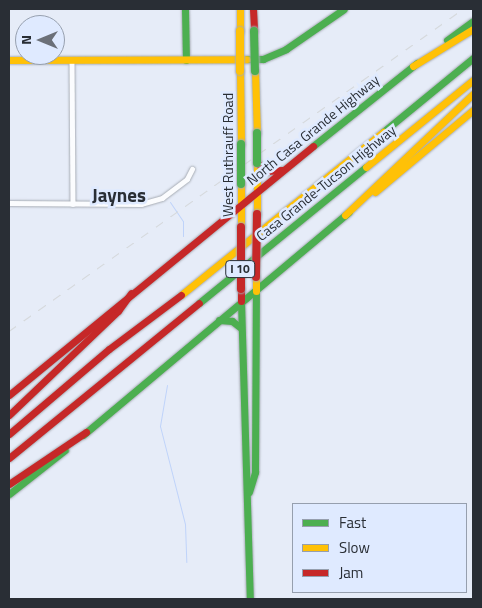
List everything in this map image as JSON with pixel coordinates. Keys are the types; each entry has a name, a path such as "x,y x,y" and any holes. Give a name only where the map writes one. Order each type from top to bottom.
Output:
{"main road":[{"path":"185,9 186,60"},
{"name":"West Ruthrauff Road","path":"240,9 241,328 244,471 249,494"},
{"name":"West Ruthrauff Road","path":"249,494 255,472 258,166 253,9"},
{"path":"9,60 268,58 342,9"},
{"name":"North Casa Grande Highway","path":"9,395 241,203 413,66 473,21"},
{"path":"413,66 473,29"},
{"name":"Casa Grande-Tucson Highway","path":"9,434 109,349 227,260 473,58"},
{"name":"Casa Grande-Tucson Highway","path":"9,458 473,80"},
{"path":"345,215 473,94"},
{"path":"9,494 473,110"},
{"path":"258,166 267,171 282,170"},
{"path":"9,415 118,312 131,294"},
{"path":"218,320 232,321 241,328"},
{"path":"9,484 86,432"},
{"path":"249,494 250,599"}],"street":[{"path":"72,60 73,204"},
{"path":"9,203 152,202 187,179 192,170"}],"waterway":[{"path":"170,202 183,221 183,236"},
{"path":"167,385 160,426 185,524 186,562"}],"railway":[{"path":"9,331 463,9"}],"traffic: fast":[{"path":"185,9 186,60"},
{"path":"247,59 263,59 286,49 344,9"},
{"path":"447,40 473,21"},
{"path":"254,31 255,71"},
{"path":"383,132 473,58"},
{"path":"313,146 417,63"},
{"path":"257,133 257,163"},
{"path":"241,144 241,184"},
{"path":"199,303 366,167"},
{"path":"83,435 349,212"},
{"path":"249,492 255,472 256,291"},
{"path":"241,301 250,599"},
{"path":"219,320 232,321 241,328"},
{"path":"9,494 65,450"}],"traffic: slow":[{"path":"240,9 240,31"},
{"path":"413,66 473,29"},
{"path":"240,31 240,71"},
{"path":"9,60 247,59"},
{"path":"240,71 241,144"},
{"path":"255,71 257,133"},
{"path":"366,167 473,80"},
{"path":"345,215 473,94"},
{"path":"375,192 473,110"},
{"path":"181,295 383,132"},
{"path":"257,163 257,214"},
{"path":"241,184 241,227"},
{"path":"256,277 256,291"}],"traffic: jam":[{"path":"253,9 254,31"},
{"path":"9,395 313,146"},
{"path":"257,163 267,171 282,170"},
{"path":"256,277 257,214"},
{"path":"241,227 241,289"},
{"path":"241,289 241,301"},
{"path":"9,415 118,311 131,293"},
{"path":"9,434 109,349 181,295"},
{"path":"9,458 199,303"},
{"path":"9,484 86,432"}],"district":[{"name":"Jaynes","path":"119,195"}]}
